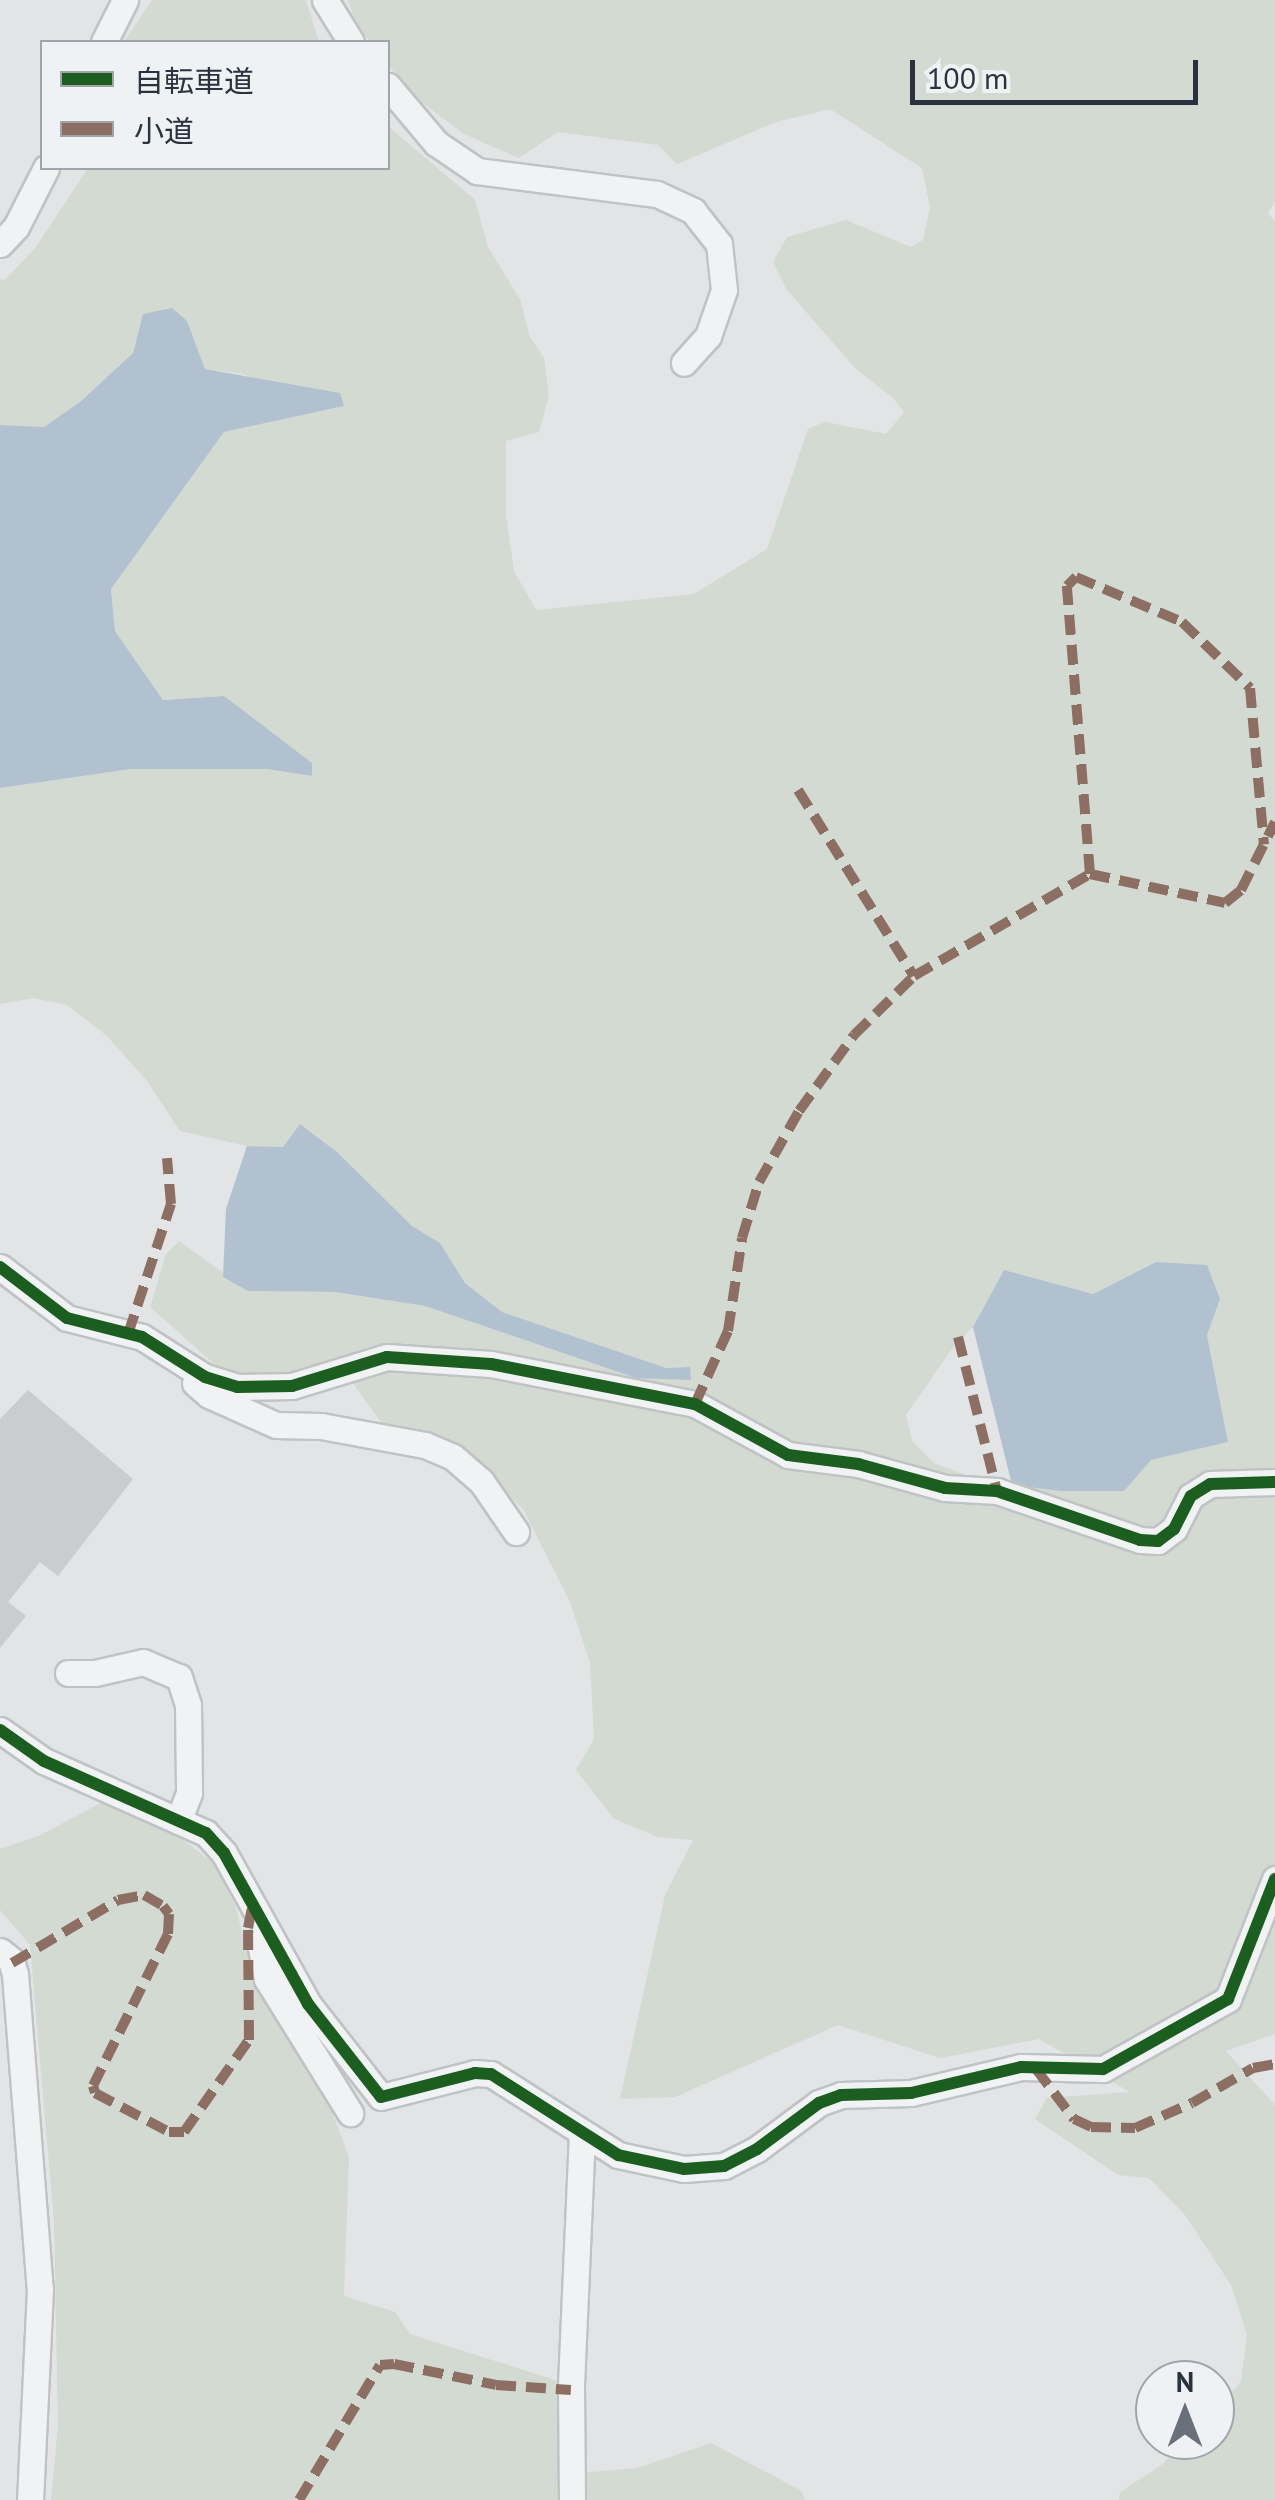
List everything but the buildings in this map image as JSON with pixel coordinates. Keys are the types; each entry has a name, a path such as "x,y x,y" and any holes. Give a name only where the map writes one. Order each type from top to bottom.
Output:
{"street":[{"path":"105,40 126,0"},
{"path":"325,0 350,40"},
{"path":"390,88 436,143 477,171 657,194 693,211 718,244 724,290 708,336 684,364"},
{"path":"0,244 16,227 45,170"},
{"path":"0,1268 67,1318 142,1337 192,1369 237,1387 292,1386 387,1357 491,1364 696,1404 788,1455 858,1464 945,1488 997,1491 1140,1540 1158,1540 1174,1529 1192,1496 1210,1484 1275,1482"},
{"path":"192,1369 192,1380 209,1396 276,1425 425,1445 453,1457 482,1482 516,1532"},
{"path":"68,1673 95,1673 143,1662 179,1677 188,1705 190,1793 178,1821"},
{"path":"0,1730 44,1761 206,1834 224,1853 327,2033 380,2097 475,2072 490,2074 515,2086 618,2156 684,2169 724,2166 757,2150 819,2103 841,2095 911,2092 1022,2067 1103,2069 1228,1999 1275,1879"},
{"path":"269,1935 260,1943 267,1979 350,2113"},
{"path":"0,1950 11,1960 15,1974 40,2288 30,2500"},
{"path":"572,2500 572,2385 582,2134"}],"shaded area":[{"path":"152,0 306,0 318,40 125,40"},
{"path":"348,0 1275,0 1275,201 1268,213 1275,222 1275,2034 1226,2051 1275,2105 1275,2500 1119,2500 1120,2492 1166,2460 1235,2460 1235,2389 1241,2381 1247,2335 1231,2285 1185,2215 1149,2178 1118,2175 1035,2119 1047,2098 1130,2092 1039,2039 940,2058 838,2025 675,2097 620,2099 665,1895 693,1840 658,1837 614,1819 576,1770 594,1739 590,1663 570,1602 523,1509 455,1444 418,1429 383,1425 345,1372 232,1380 150,1307 166,1254 179,1241 248,1291 335,1292 425,1306 636,1378 690,1367 666,1368 502,1312 465,1283 440,1243 412,1226 337,1152 300,1124 283,1147 247,1146 180,1131 147,1081 107,1036 67,1005 33,998 0,1004 0,788 131,769 267,769 311,776 224,696 163,700 115,631 111,589 224,432 344,406 242,374 205,369 187,321 143,314 133,353 80,402 44,427 0,425 0,279 5,280 36,247 87,170 390,170 390,128 475,200 488,247 521,301 529,335 544,358 549,396 539,432 506,441 506,515 514,571 536,610 694,594 767,549 808,429 825,422 886,434 904,412 893,398 855,368 787,290 773,262 787,237 846,220 911,247 923,240 930,207 922,168 830,109 776,122 677,164 658,145 558,132 519,158 464,134 415,97 390,67 390,40 369,40","holes":["1156,1262 1220,1299 1207,1335 1228,1442 1151,1460 1060,1491 982,1481 934,1463 912,1441 906,1415 954,1346 973,1327 1004,1270 1093,1294"]},
{"path":"102,1802 170,1830 216,1865 236,1908 250,1965 333,2114 349,2157 344,2296 395,2312 410,2334 558,2381 573,2416 579,2473 637,2468 711,2443 800,2490 806,2500 51,2500 58,2425 54,2222 30,1945 0,1910 0,1849 41,1835"}],"water":[{"path":"172,308 187,321 205,369 340,393 344,406 224,432 111,589 115,631 163,700 224,696 312,763 312,776 267,769 131,769 0,788 0,425 44,427 80,402 133,353 143,314"},
{"path":"300,1124 337,1152 412,1226 440,1243 465,1283 502,1312 666,1368 690,1367 691,1380 636,1378 425,1306 335,1292 248,1291 223,1277 226,1209 247,1146 283,1147"},
{"path":"1156,1262 1207,1265 1220,1299 1207,1335 1228,1442 1151,1460 1124,1491 1060,1491 1012,1485 973,1327 1004,1270 1093,1294"}],"marked path":[{"path":"1090,874 1067,586 1076,577 1182,622 1250,688 1264,844"},
{"path":"798,790 914,976"},
{"path":"695,1404 728,1331 742,1238 759,1182 799,1111 854,1035 914,976 1090,874 1225,903 1241,890 1275,822"},
{"path":"128,1334 171,1204 167,1158"},
{"path":"958,1337 997,1491"},
{"path":"12,1963 118,1900 144,1895 163,1906 169,1914 168,1934 93,2086 95,2093 169,2132 184,2132 249,2040 248,1928 252,1907"},
{"path":"1036,2069 1074,2119 1091,2127 1135,2128 1192,2103 1253,2068 1275,2064"},
{"path":"299,2500 380,2365 394,2364 496,2385 571,2390"}],"cycle path":[{"path":"0,1267 67,1318 142,1337 205,1377 237,1387 292,1386 387,1357 491,1364 695,1404 788,1455 858,1464 945,1488 997,1491 1140,1540 1158,1541 1174,1529 1191,1496 1210,1484 1275,1482"},
{"path":"0,1730 44,1761 206,1833 224,1853 308,2004 381,2097 475,2073 491,2074 618,2155 684,2169 724,2166 757,2149 819,2103 841,2095 911,2093 1021,2067 1103,2069 1228,1999 1275,1879"}]}
